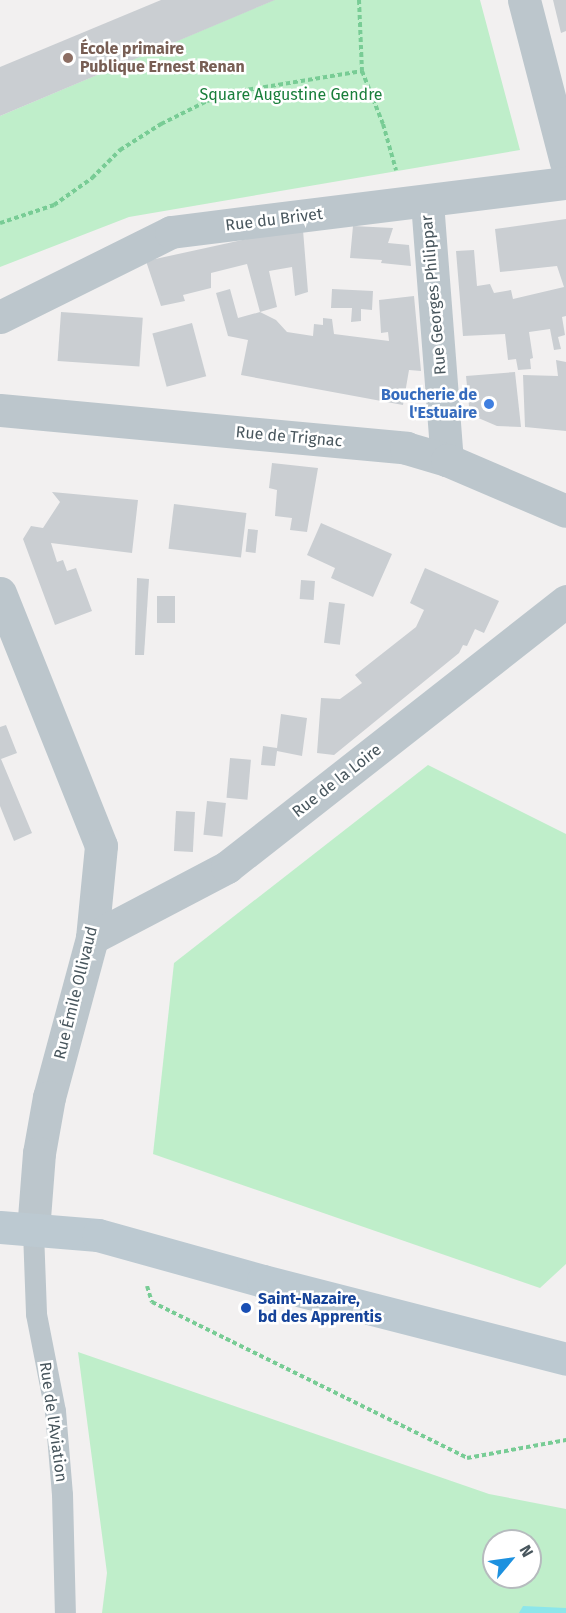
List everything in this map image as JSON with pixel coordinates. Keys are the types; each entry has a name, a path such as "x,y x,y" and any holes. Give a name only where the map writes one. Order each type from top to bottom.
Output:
{"main road":[{"path":"0,1227 98,1235 566,1359"}],"street":[{"path":"524,0 566,162"},
{"name":"Rue du Brivet","path":"0,317 171,232 566,183"},
{"name":"Rue Georges Philippar","path":"427,202 447,460"},
{"name":"Rue de Trignac","path":"0,410 406,448 447,460 566,511"},
{"name":"Rue Émile Ollivaud","path":"0,593 101,846 92,938 49,1096 39,1153 33,1231"},
{"name":"Rue de la Loire","path":"92,938 227,867 566,601"}],"lane":[{"name":"Rue de l'Aviation","path":"33,1231 36,1314 55,1411 62,1494 65,1613"}],"path":[{"path":"359,0 362,71 383,124 397,173"},
{"path":"0,223 54,205 92,178 120,150 161,124 207,101 245,90 362,71"},
{"path":"134,1245 152,1302 467,1458 566,1440"}],"green space":[{"name":"Square Augustine Gendre","path":"274,0 480,0 520,150 129,217 0,267 0,116"},
{"path":"428,765 566,834 566,1264 540,1288 153,1154 174,963"},
{"path":"78,1352 489,1494 566,1509 566,1613 102,1613 107,1573"}],"water":[{"path":"523,1606 566,1608 566,1613 519,1613"}],"building":[{"name":"École primaire Publique Ernest Renan","path":"161,0 275,0 0,116 0,67"},
{"path":"553,0 566,0 566,31 561,33"},
{"path":"566,219 566,316 562,317 565,335 558,337 561,349 554,350 550,329 529,332 533,358 530,359 531,369 518,370 516,359 508,360 505,334 463,336 456,251 474,250 477,286 490,284 494,293 511,290 513,299 564,287 557,266 500,272 495,229"},
{"path":"353,226 393,228 388,243 409,245 411,266 381,263 382,260 350,258"},
{"path":"303,230 308,292 295,296 292,267 269,271 277,307 260,312 247,264 211,273 211,288 183,295 185,301 161,306 146,261 284,231"},
{"path":"230,289 238,318 260,312 276,320 287,332 313,336 314,324 323,325 323,318 332,319 334,334 389,341 388,332 381,333 379,300 414,296 421,371 409,370 403,405 241,375 248,340 228,336 216,293"},
{"path":"332,289 373,291 372,310 361,309 361,321 351,322 352,308 331,308"},
{"path":"61,312 143,318 139,367 58,361"},
{"path":"192,323 206,376 167,387 152,334"},
{"path":"556,360 566,362 566,431 525,427 523,375 558,376"},
{"path":"515,372 521,427 497,426 476,417 469,406 466,376"},
{"path":"272,463 318,468 307,532 290,530 292,518 275,516 277,490 269,488"},
{"path":"52,492 138,500 132,553 51,543 57,562 63,560 67,571 76,568 92,611 55,625 23,539 31,526 43,528 60,502"},
{"path":"174,504 246,513 241,558 169,549"},
{"path":"321,523 392,554 373,597 331,578 335,568 307,555"},
{"path":"248,529 258,530 256,553 246,552"},
{"path":"425,568 499,601 484,633 475,629 467,646 463,645 459,653 334,755 317,753 321,698 340,699 362,683 355,675 416,627 424,610 410,603"},
{"path":"137,578 149,579 144,655 135,655"},
{"path":"301,580 315,581 314,600 300,599"},
{"path":"157,596 175,596 175,623 157,623"},
{"path":"329,602 345,604 340,645 324,643"},
{"path":"281,714 307,718 302,756 277,751 275,766 261,765 263,746 277,748"},
{"path":"6,725 17,753 1,759 32,833 14,841 0,806 0,727"},
{"path":"230,758 251,760 247,800 227,798"},
{"path":"207,801 226,803 222,837 203,835"},
{"path":"176,811 195,812 193,852 174,851"}],"place":[{"name":"École primaire Publique Ernest Renan","path":"68,58"},
{"name":"Boucherie de l'Estuaire","path":"489,404"},
{"name":"Saint-Nazaire, bd des Apprentis","path":"246,1308"}]}
